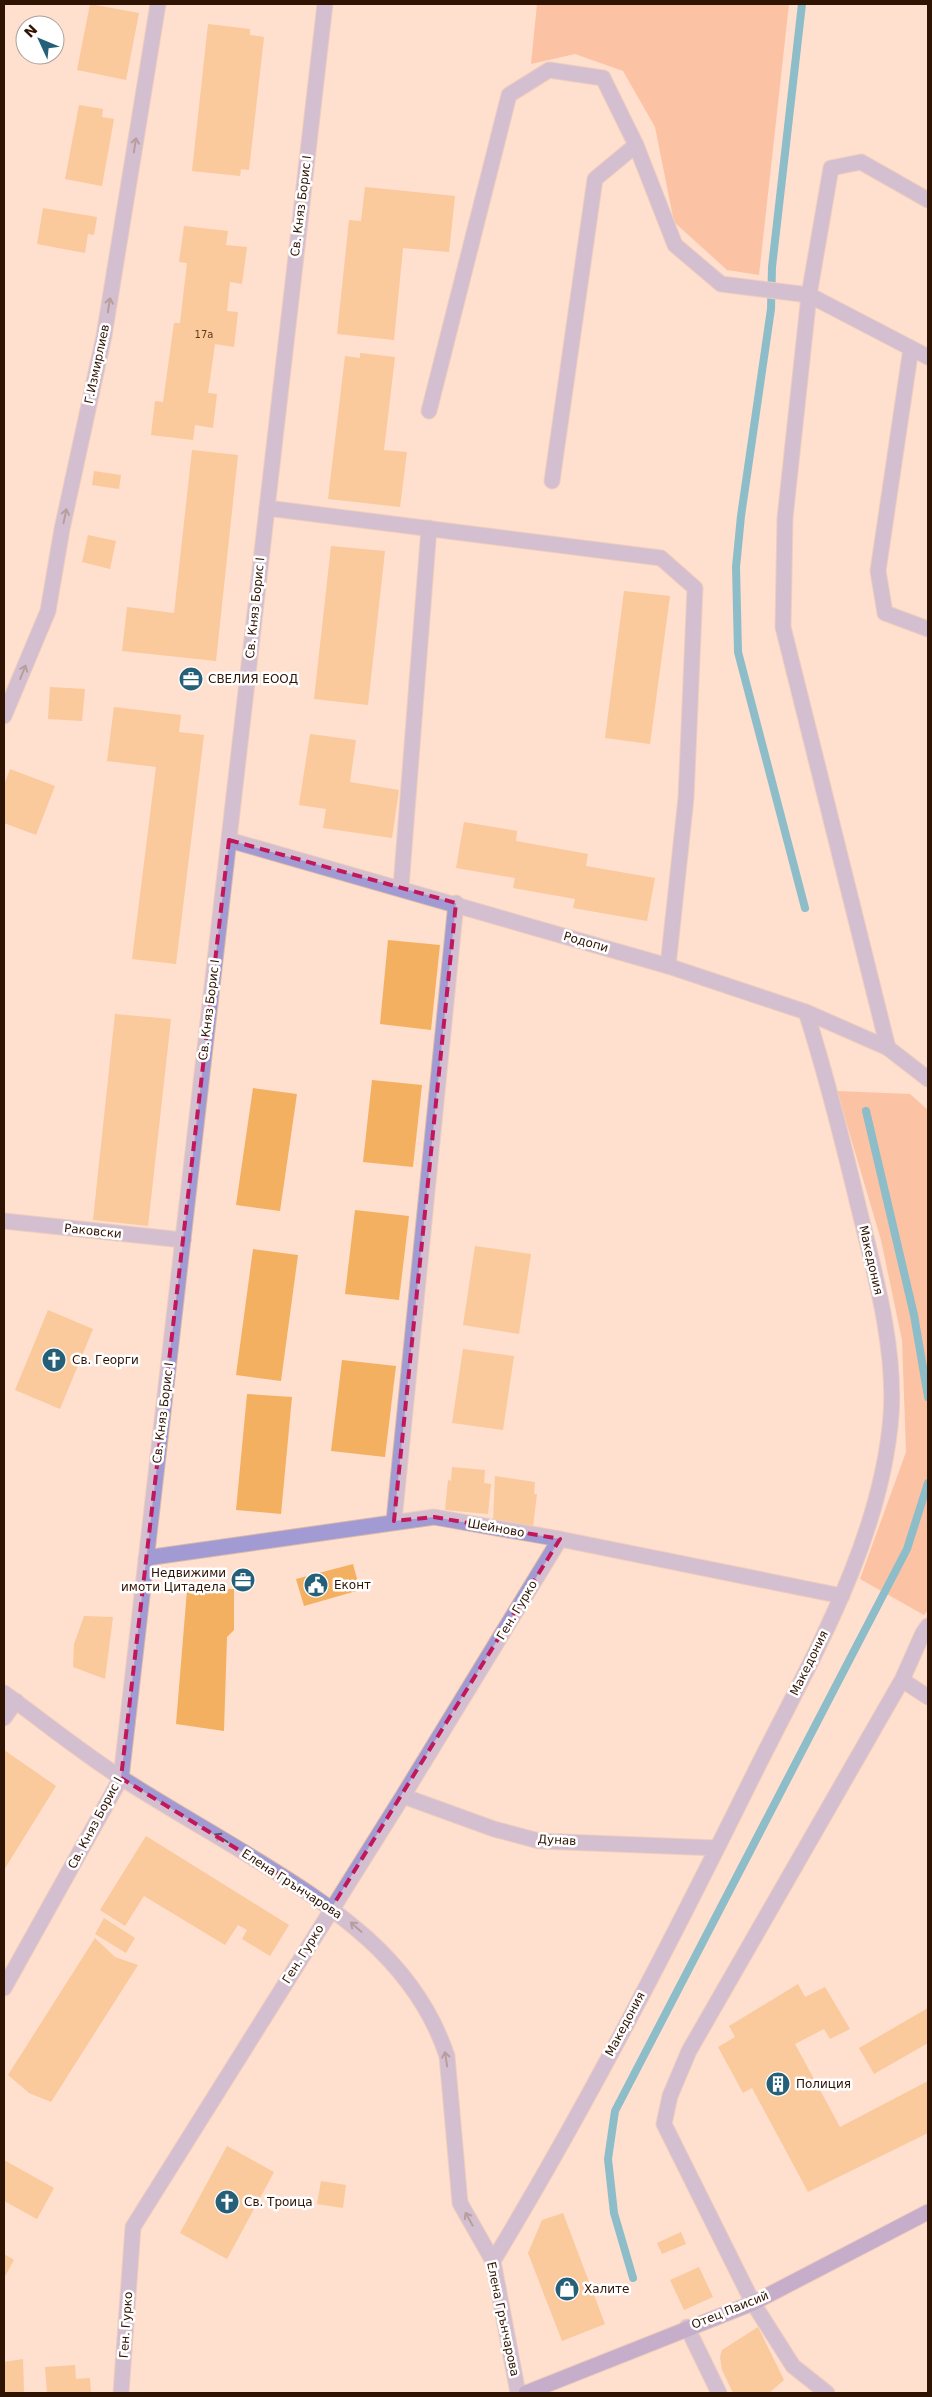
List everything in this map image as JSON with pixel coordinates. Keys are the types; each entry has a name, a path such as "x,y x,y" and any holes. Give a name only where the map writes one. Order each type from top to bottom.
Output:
{"main road":[{"name":"Отец Паисий","path":"526,2393 688,2327 754,2303 928,2212"}],"street":[{"name":"Г.Измирлиев","path":"4,716 9,693 48,611 62,529 104,336 158,4"},
{"name":"Св. Княз Борис I","path":"4,1988 122,1778 324,4"},
{"path":"429,411 509,95 549,70 603,78 636,145 675,245 721,284 809,295 928,357"},
{"path":"552,481 595,179 636,145"},
{"path":"888,1048 783,627 785,518 809,295 831,168 861,162 928,200"},
{"path":"911,348 878,571 885,613 928,629"},
{"path":"267,508 661,558 695,588 686,798 668,966"},
{"path":"401,887 429,528"},
{"name":"Родопи","path":"229,840 401,887 668,966 806,1012 888,1048 928,1079"},
{"path":"394,1521 456,903"},
{"name":"Македония","path":"493,2261 553,2162 717,1848 842,1596 886,1464 892,1412 884,1320 865,1230 825,1071 806,1012"},
{"name":"Раковски","path":"4,1221 183,1240"},
{"name":"Шейново","path":"146,1558 394,1521 434,1517 560,1539 842,1596"},
{"name":"Ген. Гурко","path":"121,2393 132,2227 403,1796 560,1539"},
{"path":"827,2393 793,2366 754,2303 664,2124 670,2096 689,2051 902,1680 922,1633 928,1626"},
{"path":"902,1680 928,1697"},
{"path":"4,1718 10,1697"},
{"name":"Елена Грънчарова","path":"10,1697 122,1778 332,1907 389,1959 423,2005 439,2033 446,2056 460,2203 493,2261 518,2393"},
{"name":"Дунав","path":"403,1796 494,1829 539,1841 717,1848"},
{"path":"688,2327 719,2393"}],"highlighted area":[{"path":"229,840 456,903 394,1521 434,1517 560,1539 332,1907 121,1778"}],"shaded area":[{"path":"537,4 789,4 759,275 727,270 674,222 655,127 623,71 575,54 531,64"},
{"path":"837,1091 910,1094 928,1110 928,1610 924,1615 860,1579 906,1452 902,1340 881,1240"}],"building":[{"path":"90,4 139,13 126,80 77,70"},
{"path":"208,24 250,29 250,35 264,37 249,170 241,169 240,176 192,171"},
{"path":"79,105 103,109 102,117 114,119 102,186 65,179"},
{"path":"365,187 455,196 449,252 403,248 394,340 337,334 349,220 361,221"},
{"path":"43,208 97,217 94,235 88,234 85,253 37,244"},
{"path":"184,226 228,231 226,245 247,247 242,284 230,282 227,311 238,312 234,347 215,344 208,393 217,394 213,428 195,425 193,440 151,435 155,401 163,402 174,323 180,323 187,263 179,262"},
{"path":"360,353 395,357 384,450 407,452 400,507 328,499 345,356 360,358"},
{"path":"192,450 238,455 216,661 122,651 127,607 174,613"},
{"path":"94,471 121,475 119,489 92,485"},
{"path":"88,535 116,541 110,569 82,562"},
{"path":"331,546 385,551 368,705 314,699"},
{"path":"624,591 670,596 650,744 605,738"},
{"path":"50,687 85,689 82,721 48,719"},
{"path":"114,707 181,715 179,732 204,735 176,964 132,959 156,767 107,761"},
{"path":"310,734 356,740 350,782 399,790 392,838 323,828 326,809 299,805"},
{"path":"10,769 55,786 36,835 4,823 4,785"},
{"path":"464,822 517,831 516,841 588,854 586,866 655,878 647,921 573,908 575,899 513,888 515,878 456,868"},
{"path":"388,940 440,945 431,1030 380,1024"},
{"path":"115,1014 171,1019 148,1226 93,1220"},
{"path":"372,1080 422,1085 413,1167 363,1162"},
{"path":"253,1088 297,1094 280,1211 236,1205"},
{"path":"355,1210 409,1216 399,1300 345,1294"},
{"path":"475,1246 531,1254 519,1334 463,1325"},
{"path":"253,1249 298,1255 281,1381 236,1375"},
{"name":"Св. Георги","path":"48,1310 93,1329 60,1409 15,1390"},
{"path":"463,1349 514,1356 503,1430 452,1423"},
{"path":"342,1360 396,1366 385,1457 331,1451"},
{"path":"247,1394 292,1397 281,1514 236,1510"},
{"path":"452,1467 485,1470 484,1483 491,1484 488,1514 445,1510 448,1480 451,1481"},
{"path":"495,1476 535,1482 534,1494 537,1494 533,1526 493,1521"},
{"path":"353,1564 360,1590 304,1606 296,1579"},
{"path":"234,1589 234,1630 227,1637 224,1731 176,1724 187,1590"},
{"path":"84,1616 113,1617 105,1679 73,1667 74,1644"},
{"path":"4,1750 56,1786 4,1870"},
{"path":"146,1836 289,1925 270,1956 242,1939 247,1930 238,1925 225,1945 144,1896 125,1926 100,1910"},
{"path":"104,1918 135,1938 126,1953 95,1934"},
{"path":"95,1938 115,1957 138,1965 51,2102 29,2093 8,2075"},
{"name":"Полиция","path":"798,1984 805,1997 825,1987 850,2029 830,2039 824,2029 795,2044 840,2127 928,2081 928,2133 808,2192 752,2088 743,2093 718,2047 735,2037 729,2026"},
{"path":"928,2008 928,2043 874,2074 859,2048"},
{"name":"Св. Троица","path":"227,2146 274,2172 227,2259 180,2233"},
{"path":"4,2160 54,2188 37,2219 4,2201"},
{"path":"321,2181 346,2185 343,2208 317,2204"},
{"name":"Халите","path":"563,2213 605,2324 562,2341 528,2253 542,2220"},
{"path":"681,2232 686,2244 662,2254 657,2243"},
{"path":"4,2254 14,2260 4,2278"},
{"path":"699,2267 713,2297 684,2310 670,2280"},
{"path":"758,2327 784,2380 769,2393 733,2393 722,2370 720,2357 722,2350"},
{"path":"23,2359 24,2393 4,2393 4,2362"},
{"path":"75,2365 76,2379 90,2378 91,2393 47,2393 45,2367"}],"waterway":[{"path":"802,4 772,267 771,309 741,516 736,567 738,652 805,908"},
{"path":"866,1111 914,1315 928,1397"},
{"path":"633,2278 614,2213 608,2159 615,2111 907,1549 928,1483"}],"place":[{"name":"СВЕЛИЯ ЕООД","path":"191,679"},
{"name":"Св. Георги","path":"54,1360"},
{"name":"Недвижими имоти Цитадела","path":"243,1580"},
{"name":"Еконт","path":"316,1585"},
{"name":"Полиция","path":"778,2084"},
{"name":"Св. Троица","path":"227,2202"},
{"name":"Халите","path":"567,2289"}]}
